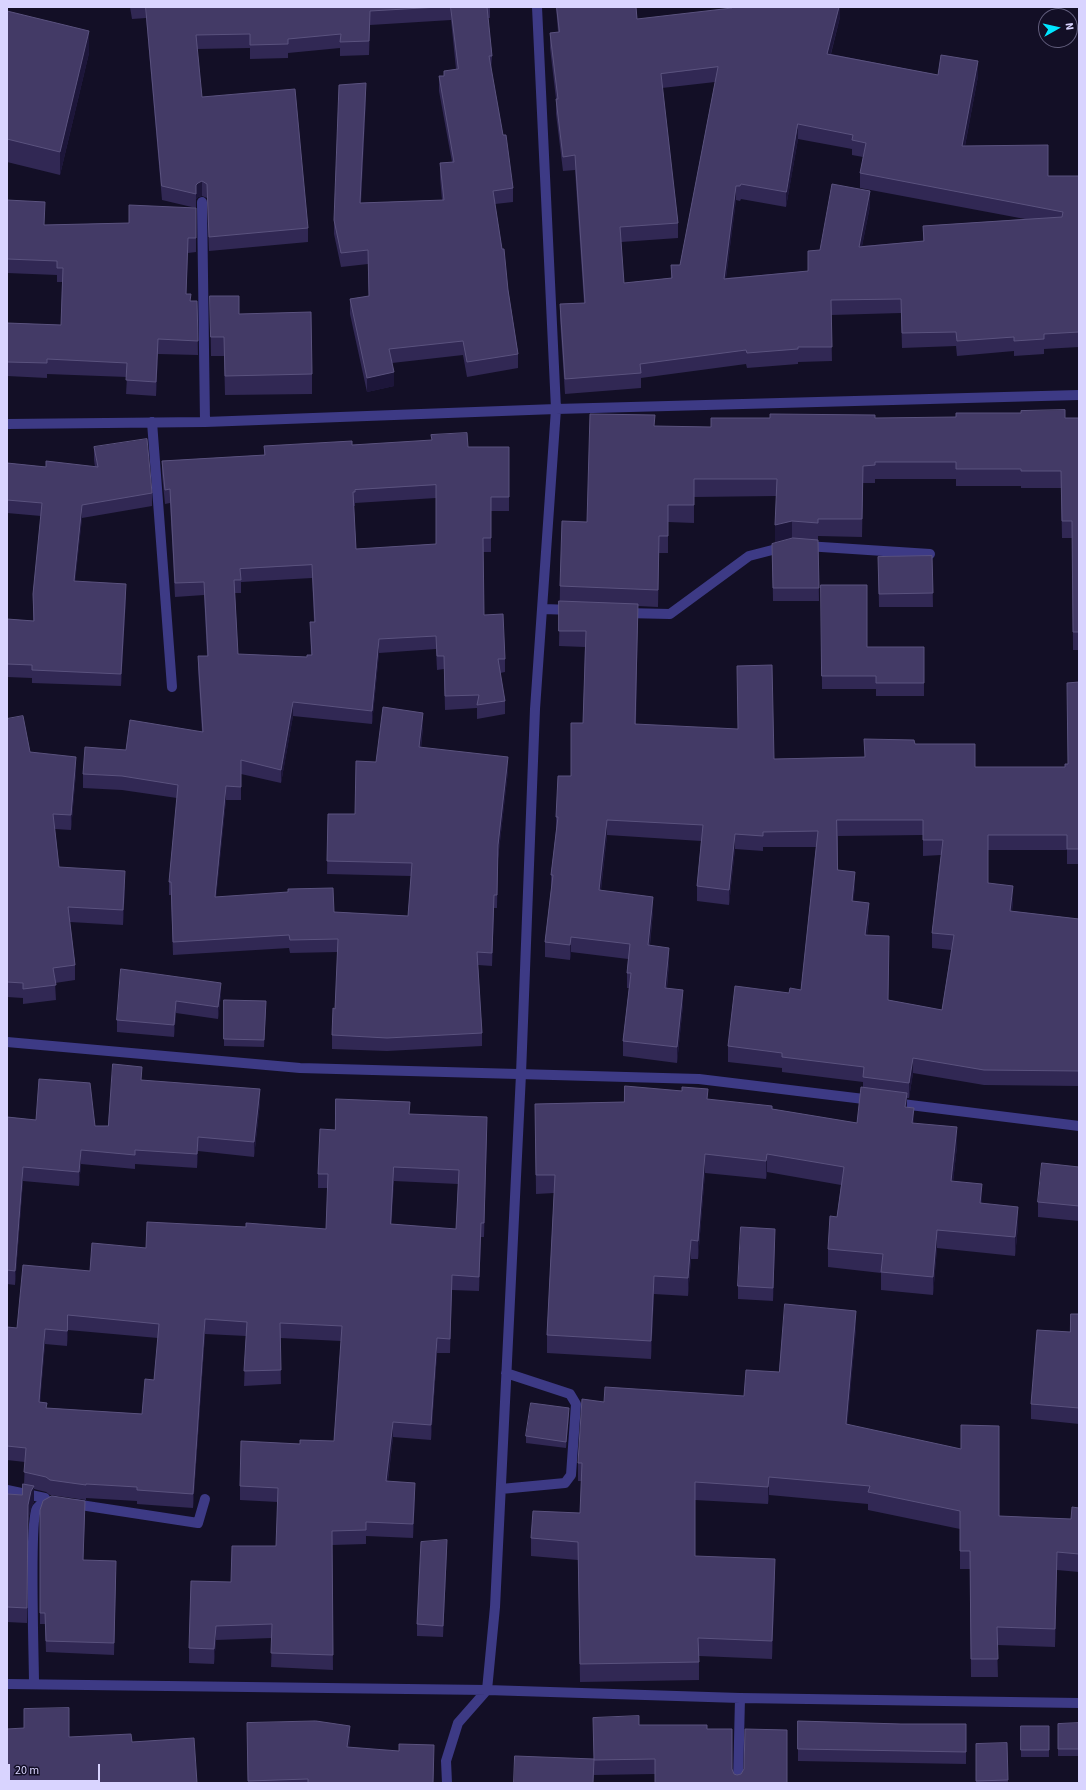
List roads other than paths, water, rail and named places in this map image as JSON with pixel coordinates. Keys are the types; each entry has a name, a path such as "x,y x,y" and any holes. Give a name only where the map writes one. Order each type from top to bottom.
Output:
{"street":[{"path":"447,1783 446,1761 458,1723 487,1690 495,1607 521,1074 535,709 556,409 537,7"},
{"path":"202,202 205,422"},
{"path":"7,424 205,422 556,409 1079,395"},
{"path":"152,422 172,687"},
{"path":"611,612 670,614 749,556 795,545 930,554"},
{"path":"543,609 580,611"},
{"path":"7,1042 300,1068 700,1079 1079,1126"},
{"path":"500,1488 565,1483 571,1475 576,1404 570,1394 506,1373"},
{"path":"7,1490 45,1498 43,1503"},
{"path":"34,1683 33,1549 34,1521 37,1508 43,1503 51,1501 198,1523 205,1499"},
{"path":"7,1684 34,1683 487,1690 740,1698 1079,1703"},
{"path":"738,1783 740,1698"}]}
